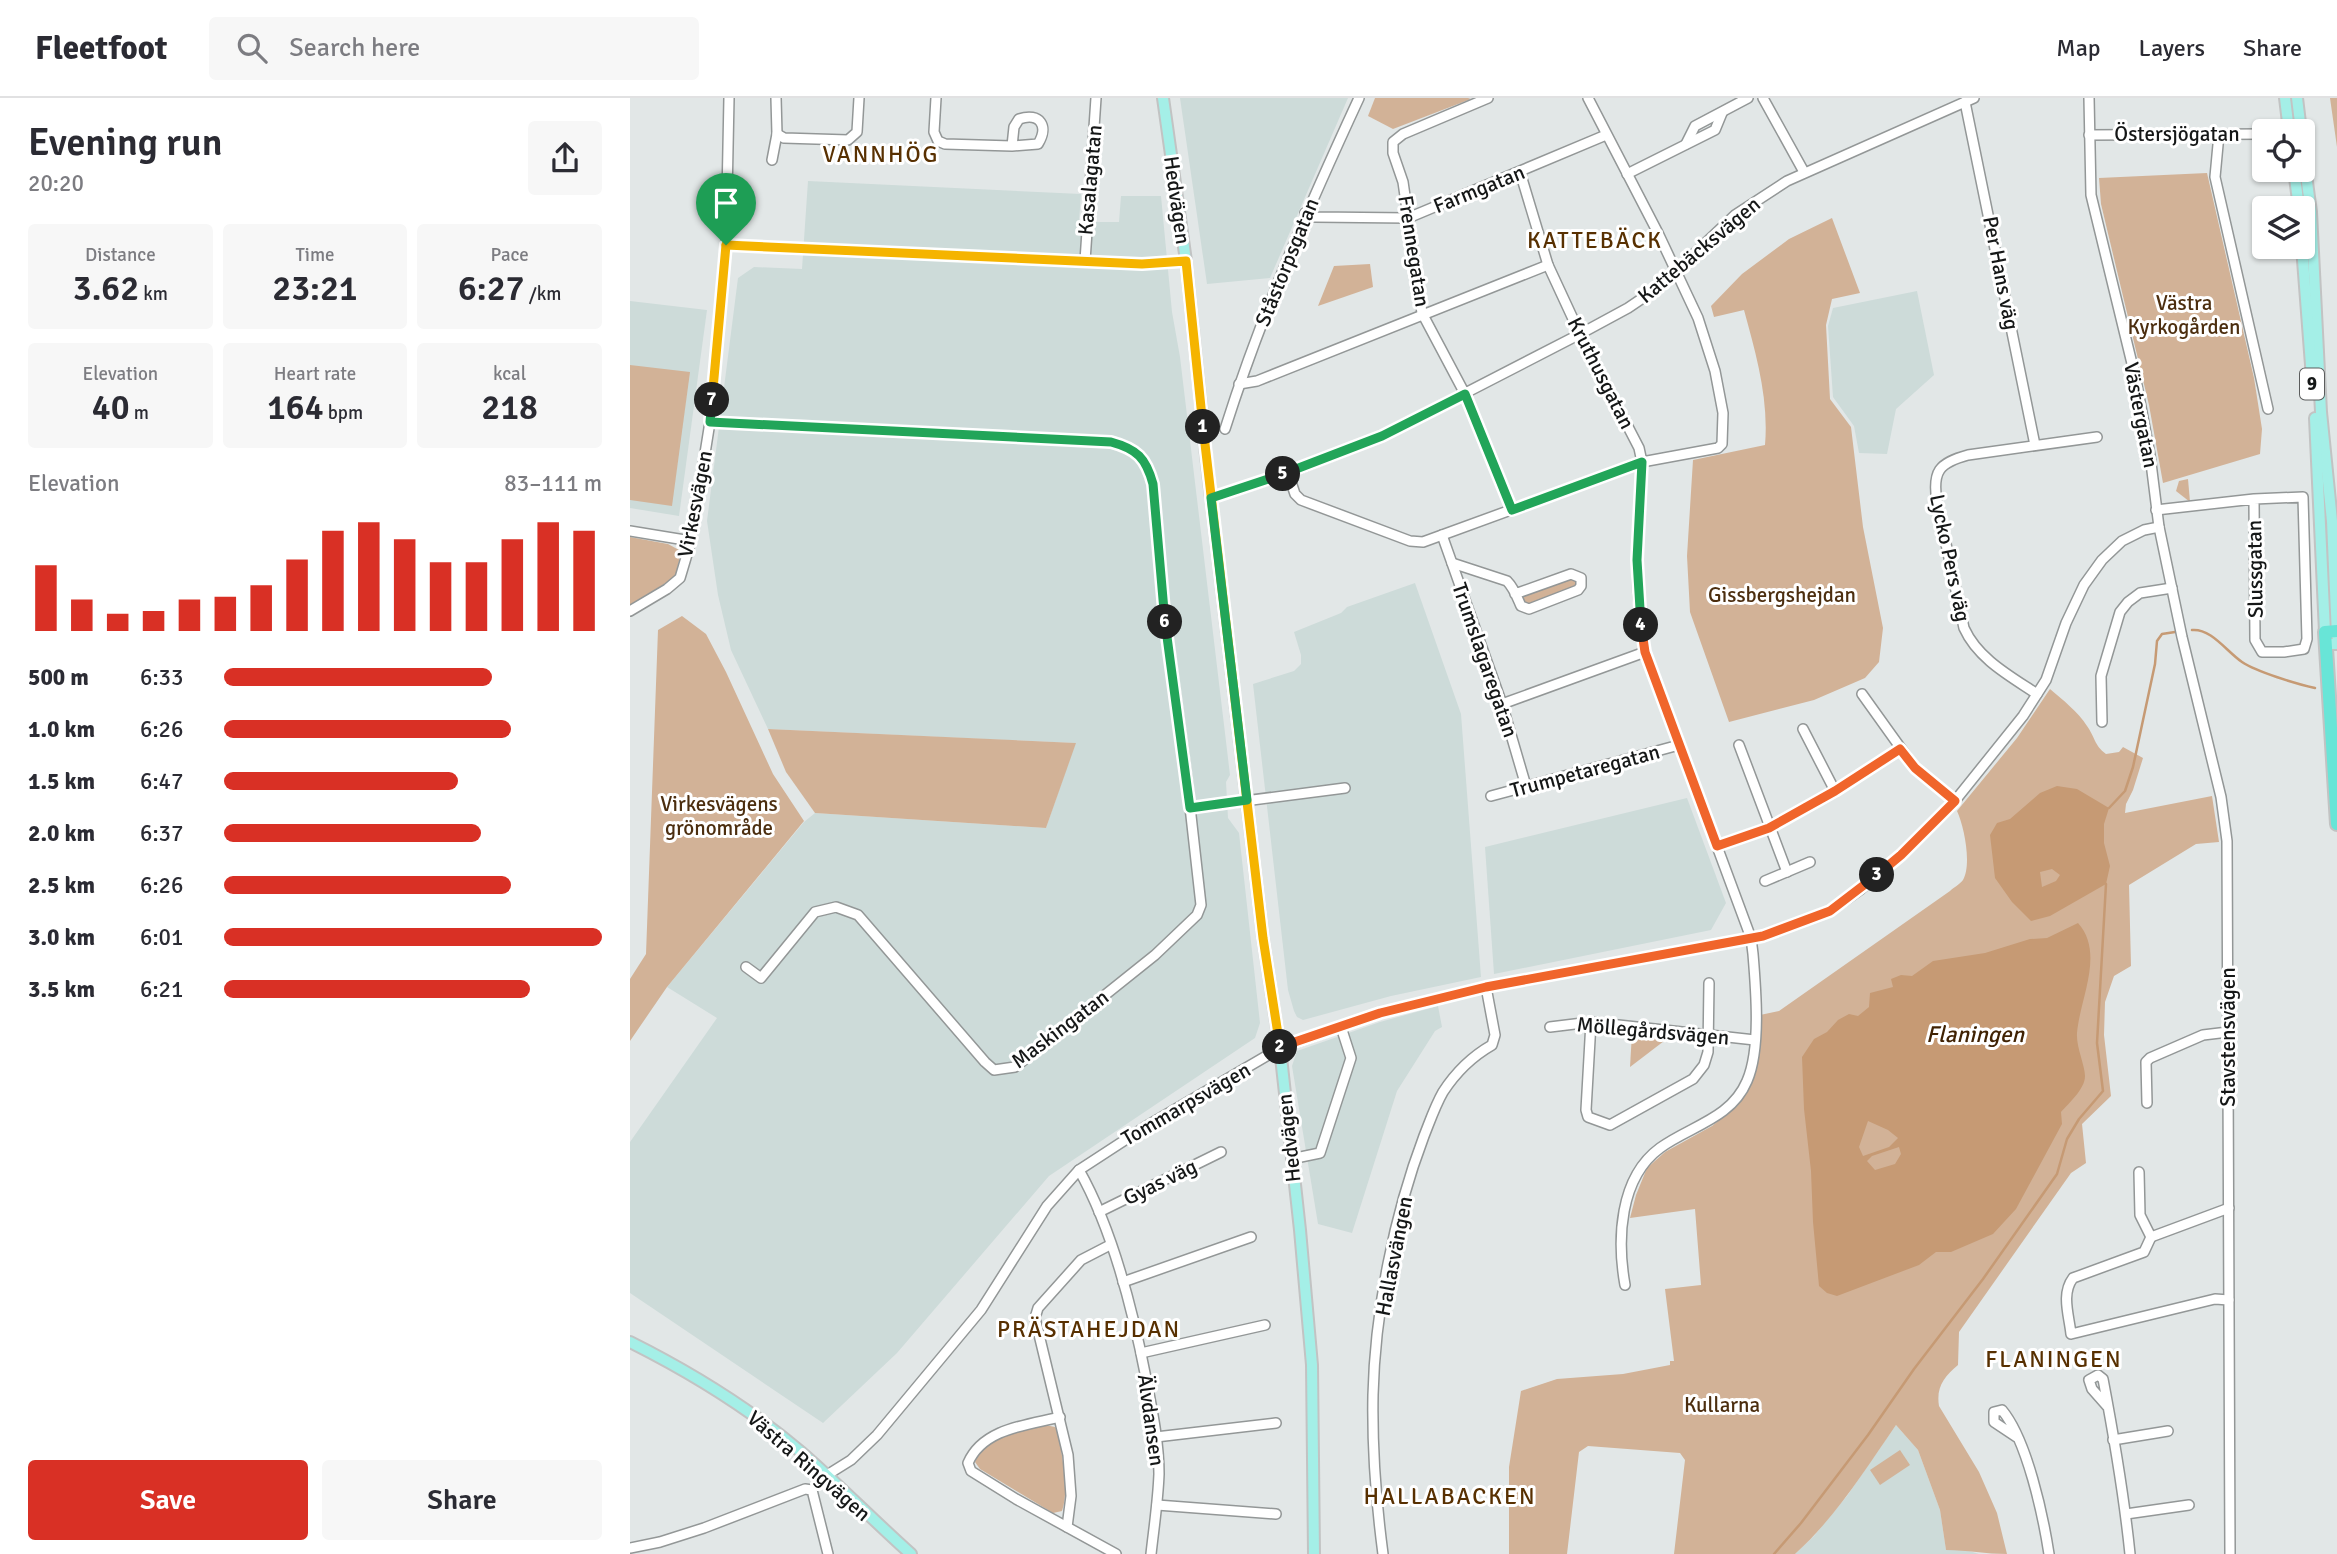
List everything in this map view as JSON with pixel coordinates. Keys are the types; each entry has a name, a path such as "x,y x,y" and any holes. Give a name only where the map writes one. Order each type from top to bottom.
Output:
{"highway":[{"path":"2333,636 2337,824"}],"main road":[{"name":"Hedvägen","path":"1163,98 1186,261 1263,938 1280,1048 1312,1365 1314,1554"},
{"path":"2286,98 2288,119"},
{"path":"2297,98 2300,119"},
{"name":"9","path":"2307,182 2311,212 2321,412 2332,521 2333,636"},
{"name":"9","path":"2303,259 2333,636"},
{"name":"Västra Ringvägen","path":"630,1342 653,1353 744,1409 799,1450 911,1554"}],"street":[{"name":"Virkesvägen","path":"630,611 680,579 691,541 710,422 726,245 729,98"},
{"path":"772,160 777,134 776,98"},
{"path":"777,134 784,138 848,140 858,132 859,98"},
{"path":"936,98 934,131 938,141 945,144 1012,146"},
{"name":"Kasalagatan","path":"1085,261 1096,98"},
{"name":"Ståstorpsgatan","path":"1225,429 1239,384 1305,213 1359,98"},
{"name":"Frennegatan","path":"1488,98 1403,134 1393,142 1393,153 1403,182 1422,313 1465,394 1512,510"},
{"path":"1628,174 1715,130 1722,113 1748,98"},
{"path":"1763,98 1804,172"},
{"name":"Västergatan","path":"2089,98 2091,195 2136,380 2150,455 2159,527"},
{"path":"1288,473 1295,494 1301,500 1417,542 1642,462 1718,448 1722,444 1723,413 1715,371 1698,318 1628,174 1606,135 1591,99"},
{"name":"Kattebäcksvägen","path":"1211,498 1288,473 1382,436 1580,334 1628,308 1659,287 1735,215 1804,172 1970,100"},
{"name":"Per Hans väg","path":"1970,100 2035,445"},
{"path":"2219,134 2215,177 2267,409"},
{"name":"Östersjögatan","path":"2089,135 2252,134"},
{"name":"Farmgatan","path":"1305,213 1315,217 1408,218 1606,135"},
{"name":"Kruthusgatan","path":"1520,172 1548,265 1639,448 1642,462 1637,560 1645,652 1751,939 1754,968 1755,1040 1748,1080 1734,1101 1706,1123 1661,1147 1646,1161 1636,1178 1623,1218 1620,1257 1625,1285"},
{"path":"726,245 1142,264 1186,261"},
{"path":"1239,384 1257,381 1548,265"},
{"name":"Maskingatan","path":"710,422 1111,442 1128,446 1141,457 1149,468 1153,484 1165,619 1200,905 1197,915 1155,955 1015,1068 994,1070 985,1062 858,915 836,907 814,912 761,978 746,967"},
{"name":"Lycko Pers väg","path":"2037,694 2001,670 1971,643 1961,615 1935,481 1939,468 1952,459 2097,438"},
{"name":"Slussgatan","path":"2303,497 2307,639 2304,649 2262,652 2255,640 2253,499 2303,497"},
{"path":"2157,510 2253,499"},
{"name":"Tommarpsvägen","path":"827,1475 851,1460 877,1435 973,1321 1047,1206 1079,1170 1280,1048 1380,1013 1486,987 1751,939 1830,911 1861,889 1901,855 1955,801 2023,716 2053,664 2066,623 2080,594 2102,560 2122,541 2144,530 2159,527"},
{"name":"Stavstensvägen","path":"2159,527 2221,797 2227,841 2230,1554"},
{"path":"630,531 691,541"},
{"name":"Trumslagaregatan","path":"1442,535 1503,704 1525,786"},
{"path":"1452,563 1507,581 1521,606 1529,609 1578,590 1581,578 1571,574 1516,594"},
{"path":"2102,722 2101,676 2120,612 2140,593 2172,588"},
{"path":"1503,704 1645,652"},
{"path":"1862,694 1915,768 1955,801"},
{"path":"1803,729 1835,791"},
{"path":"1740,745 1787,872"},
{"name":"Trumpetaregatan","path":"1491,796 1678,746"},
{"path":"1717,846 1769,828 1835,791 1900,749"},
{"path":"1190,808 1345,788"},
{"path":"1765,881 1810,862"},
{"path":"1591,1022 1586,1110 1588,1117 1610,1125 1693,1079 1704,1065 1709,1036 1709,983"},
{"name":"Hallasvängen","path":"1383,1554 1374,1469 1373,1395 1386,1277 1400,1214 1436,1105 1458,1071 1492,1045 1495,1035 1486,987"},
{"name":"Möllegårdsvägen","path":"1550,1027 1591,1022 1755,1040"},
{"path":"1291,1159 1320,1153 1351,1058 1340,1027"},
{"path":"2147,1103 2146,1062 2150,1058 2203,1035 2228,1032"},
{"name":"Gyas väg","path":"1099,1212 1221,1152"},
{"name":"Älvdansen","path":"1079,1170 1099,1212 1123,1282 1141,1353 1156,1437 1159,1471 1151,1554"},
{"path":"2139,1172 2140,1215 2151,1237"},
{"path":"2229,1208 2151,1237 2144,1252 2073,1278 2067,1287 2066,1303 2071,1334 2216,1299 2229,1300"},
{"path":"1123,1282 1251,1237"},
{"path":"1067,1527 1071,1496 1068,1455 1035,1318 1038,1308 1081,1260 1110,1244"},
{"path":"1141,1353 1265,1325"},
{"path":"2107,1406 2126,1514 2130,1554"},
{"path":"1060,1417 996,1433 971,1455 968,1463 971,1471 1116,1554"},
{"path":"1156,1437 1276,1423"},
{"path":"2113,1440 2168,1430"},
{"path":"2018,1438 2039,1507 2049,1554"},
{"path":"630,1548 704,1528 805,1489 813,1490 828,1554"},
{"path":"1157,1505 1276,1514"},
{"path":"2126,1514 2189,1506"}],"shaded area":[{"path":"1180,98 1348,98 1270,278 1207,284"},
{"path":"808,181 1081,194 1079,222 1119,222 1121,196 1161,196 1172,312 1180,357 1230,775 1226,782 1228,818 1239,833 1260,1023 1255,1038 1049,1176 897,1353 823,1423 630,1293 630,1142 717,1018 667,987 804,822 815,813 1046,828 1075,743 768,729 731,650 718,595 707,521 738,278 754,267 802,269"},
{"path":"1917,291 1934,375 1896,409 1887,454 1859,453 1854,426 1833,397 1828,326 1833,308"},
{"path":"630,301 707,310 679,516 630,508"},
{"path":"1415,583 1461,714 1481,977 1391,996 1303,1020 1297,1017 1294,1011 1288,990 1253,684 1294,671 1301,664 1294,632 1341,613 1347,607"},
{"path":"1687,798 1726,903 1711,930 1494,974 1485,847"},
{"path":"1438,1006 1442,1027 1435,1031 1397,1091 1352,1233 1318,1224 1292,1066 1297,1051 1380,1022"},
{"path":"1896,1425 1918,1450 1940,1510 1946,1550 1966,1550 1979,1554 1795,1554 1814,1536 1847,1496"}],"green space":[{"path":"1375,98 1471,99 1393,129 1368,116"},
{"path":"2330,98 2337,98 2337,147"},
{"name":"Västra Kyrkogården","path":"2207,173 2254,378 2262,429 2260,454 2163,483 2149,405 2101,204 2099,178"},
{"name":"Gissbergshejdan","path":"1832,218 1860,293 1832,299 1826,325 1830,399 1851,427 1863,527 1883,628 1879,662 1865,678 1814,700 1729,722 1690,612 1687,556 1693,460 1765,445 1766,428 1760,377 1744,310 1714,317 1711,306 1742,274 1789,239"},
{"path":"1370,264 1373,287 1318,306 1334,266"},
{"path":"630,365 690,372 672,506 630,500"},
{"path":"2188,479 2190,502 2176,491 2179,481"},
{"path":"630,537 668,544 679,550 680,557 675,577 630,606"},
{"path":"1572,577 1575,579 1575,586 1527,604 1523,603 1523,595"},
{"name":"Virkesvägens grönområde","path":"682,616 706,634 773,774 804,821 667,987 630,1041 630,979 646,954 658,630"},
{"name":"Kullarna","path":"2050,689 2079,716 2106,754 2119,752 2123,747 2143,758 2125,813 2212,796 2219,842 2196,844 2129,885 2131,966 2114,976 2105,1002 2104,1035 2111,1096 2082,1124 2086,1163 2071,1173 1959,1332 1958,1365 1945,1378 1940,1388 1939,1406 1979,1472 1997,1513 2007,1554 1946,1550 1940,1510 1918,1450 1896,1425 1837,1509 1795,1554 1674,1554 1685,1460 1680,1453 1588,1446 1579,1452 1567,1554 1509,1554 1509,1467 1521,1391 1557,1379 1623,1374 1670,1365 1670,1361 1674,1361 1665,1289 1701,1285 1695,1209 1630,1218 1647,1168 1665,1152 1712,1126 1738,1105 1757,1066 1760,1015 1779,1011 1963,880 1967,855 1957,811 2017,738"},
{"path":"768,729 1076,743 1046,828 815,813 786,772"},
{"path":"1632,1033 1668,1038 1630,1067"},
{"path":"1045,1425 1055,1427 1059,1433 1064,1472 1062,1511 1053,1513 980,1469 975,1462 980,1453 996,1440"},
{"path":"1900,1450 1910,1465 1880,1485 1870,1470"}],"water":[{"path":"2057,786 2077,789 2109,808 2104,824 2104,843 2110,866 2106,884 2050,916 2031,921 2012,902 1995,878 1990,835 1997,823 2010,819 2040,793","holes":["2052,869 2060,875 2056,881 2042,887 2040,872"]},
{"name":"Flaningen","path":"2078,923 2090,948 2089,976 2077,1033 2085,1076 2080,1091 2061,1112 2062,1124 2016,1209 1993,1234 1951,1252 1936,1252 1919,1265 1837,1296 1827,1293 1819,1286 1802,1057 1814,1039 1827,1032 1838,1020 1849,1014 1858,1016 1869,1007 1870,993 1893,987 1891,979 1901,975 1912,976 1933,961 1985,953 2030,939 2047,938","holes":["1868,1121 1898,1138 1889,1147 1863,1156 1859,1147","1899,1147 1901,1154 1895,1164 1875,1170 1867,1161 1872,1156"]}],"waterway":[{"path":"2192,630 2206,633 2249,666 2315,688"},
{"path":"2109,808 2125,791 2133,767 2155,664 2157,641 2162,634 2175,632"},
{"path":"1774,1554 1868,1435 1914,1369 1983,1279 2057,1174 2067,1139 2079,1119 2103,1091 2097,1043 2106,884"}],"district":[{"name":"VANNHÖG","path":"881,154"},
{"name":"KATTEBÄCK","path":"1595,240"},
{"name":"PRÄSTAHEJDAN","path":"1089,1329"},
{"name":"FLANINGEN","path":"2054,1359"},
{"name":"HALLABACKEN","path":"1450,1496"}],"route":[{"path":"726,245 710,422 1111,442 1128,446 1141,457 1149,468 1153,484 1165,619 1190,808 1247,800 1245,778 1211,498 1288,473 1382,436 1465,394 1512,510 1642,462 1637,560 1645,652 1717,846 1769,828 1835,791 1900,749 1915,768 1955,801 1901,855 1861,889 1830,911 1788,928 1763,936 1486,987 1380,1013 1280,1048 1259,911 1245,778 1233,684 1222,591 1211,498 1206,455 1186,261 1142,264 726,245"}]}
